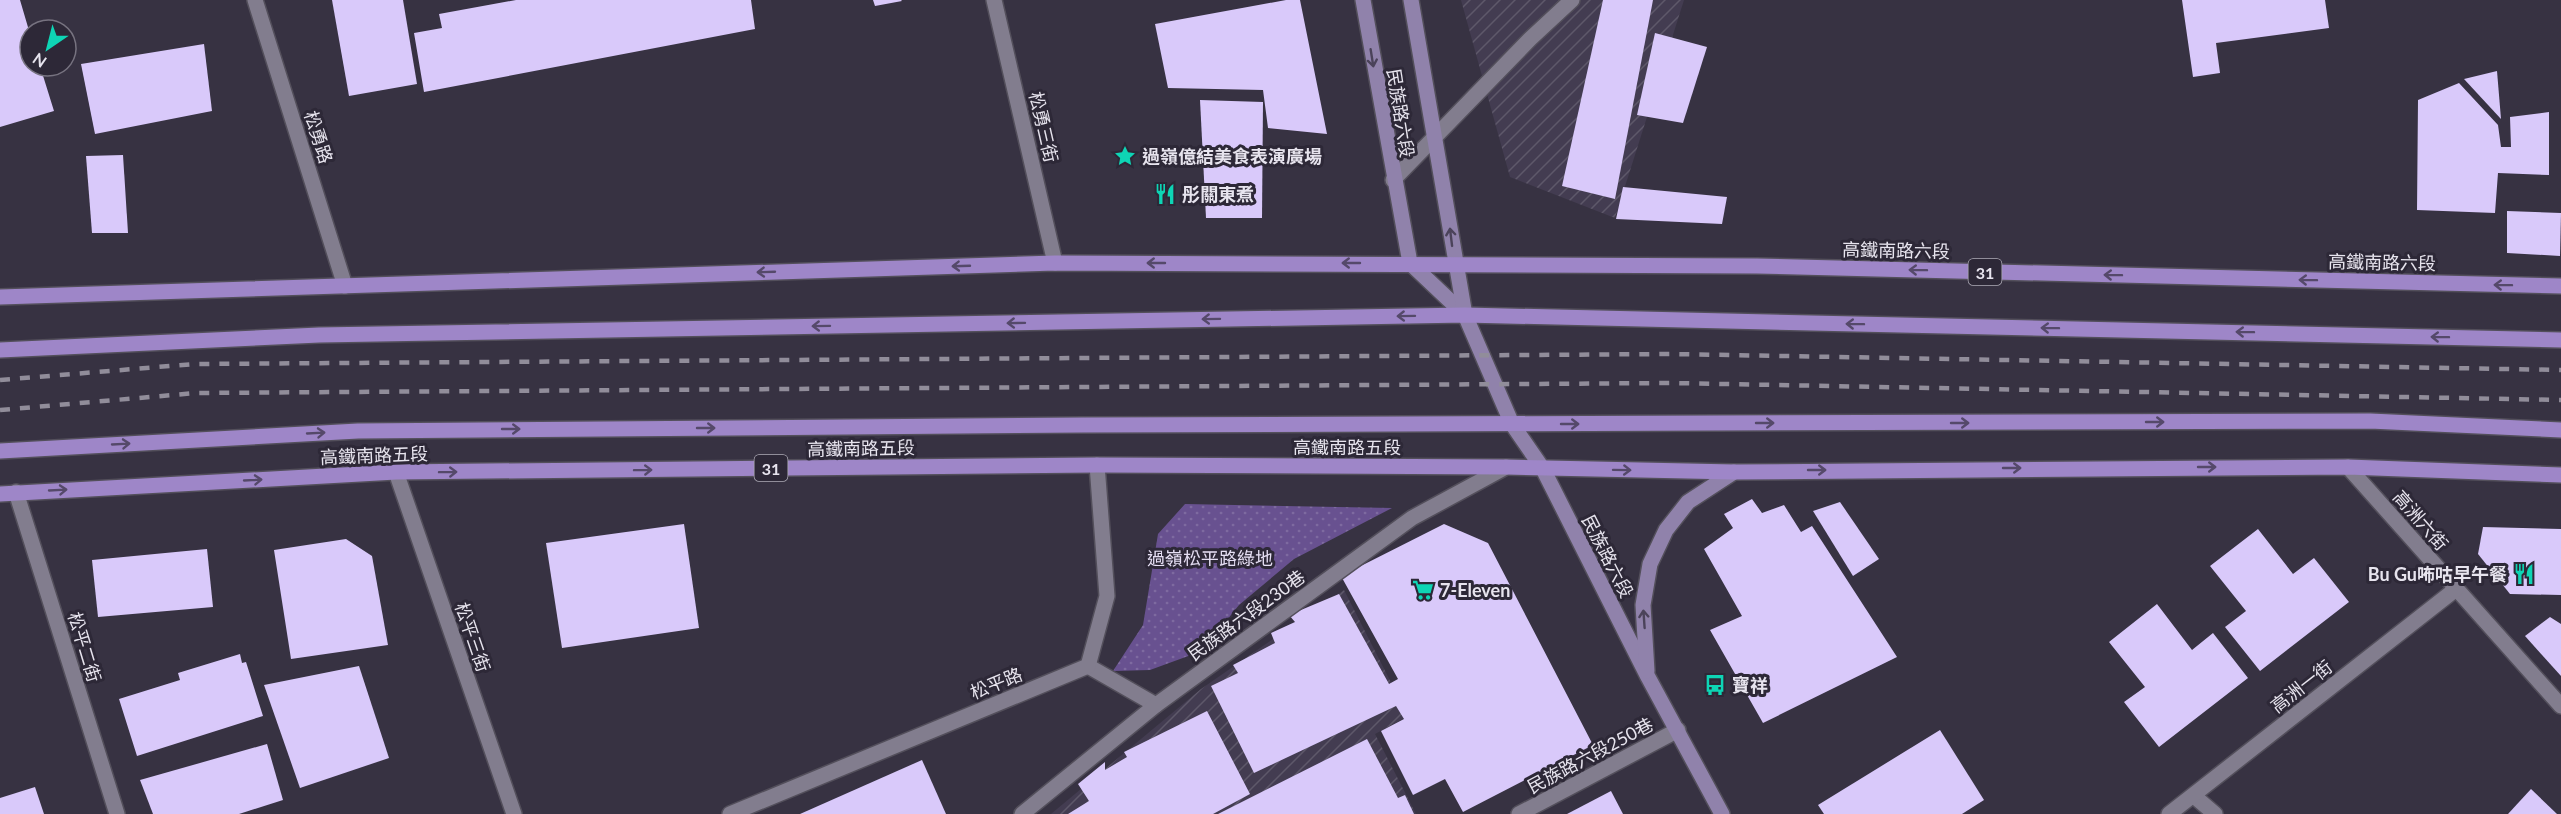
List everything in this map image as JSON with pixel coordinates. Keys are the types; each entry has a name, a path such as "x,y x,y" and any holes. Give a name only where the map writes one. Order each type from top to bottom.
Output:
{"main road":[{"name":"民族路六段","path":"1363,0 1393,180 1410,263 1464,315"},
{"name":"民族路六段","path":"1411,0 1464,315 1512,424 1543,469 1648,677 1722,814"},
{"name":"31","path":"0,297 1055,263 1410,263"},
{"name":"高鐵南路六段","path":"1410,263 1757,266 2561,286"},
{"path":"0,350 320,335 1464,315 2561,340"},
{"path":"1512,424 2370,421 2561,430"},
{"name":"高鐵南路五段","path":"0,451 358,431 1083,424 1512,424"},
{"name":"高鐵南路五段","path":"0,494 396,472 1097,465 1543,469"},
{"name":"31","path":"1543,469 1734,472 2348,466 2561,475"},
{"path":"1648,677 1643,605 1650,564 1666,530 1688,502 1734,472"}],"street":[{"name":"松勇路","path":"255,0 345,286"},
{"name":"松勇三街","path":"994,0 1055,263"},
{"path":"1393,180 1572,0"},
{"path":"1097,465 1107,596 1088,666 1156,705"},
{"name":"高洲六街","path":"2348,466 2561,706"},
{"name":"民族路六段230巷","path":"1022,814 1156,705 1412,518 1506,467"},
{"name":"松平三街","path":"396,472 514,814"},
{"name":"松平二街","path":"16,492 117,814"},
{"name":"高洲一街","path":"2169,814 2456,589"},
{"name":"松平路","path":"730,814 1088,666"},
{"name":"民族路六段250巷","path":"1519,814 1678,730"},
{"path":"2194,796 2215,814"}],"shaded area":[{"path":"1461,0 1684,0 1615,218 1510,177"},
{"path":"1344,590 1408,716 1375,734 1416,814 1051,814 1201,689"}],"green space":[{"name":"過嶺松平路綠地","path":"1185,504 1392,508 1294,559 1239,605 1202,651 1150,670 1113,671 1143,625 1158,534"}],"building":[{"path":"0,0 20,0 25,18 18,18 18,78 44,78 54,111 0,127"},
{"path":"332,0 403,0 417,84 349,96"},
{"path":"516,0 751,0 755,29 424,92 414,33 442,28 439,14"},
{"path":"873,0 901,0 902,1 875,6"},
{"path":"1286,0 1300,0 1327,134 1268,128 1263,90 1168,88 1155,24"},
{"path":"1603,0 1653,0 1615,199 1562,186"},
{"path":"2182,0 2325,0 2329,28 2216,43 2220,73 2193,77"},
{"path":"1655,33 1707,47 1683,123 1637,115"},
{"path":"204,44 212,111 95,134 81,64"},
{"path":"2497,71 2501,119 2464,79"},
{"path":"2459,83 2498,125 2501,147 2511,147 2510,117 2549,112 2549,175 2498,173 2495,213 2417,210 2418,100"},
{"path":"1200,100 1263,102 1262,218 1206,218"},
{"path":"123,155 128,233 92,233 86,156"},
{"path":"1623,187 1727,197 1722,224 1616,219"},
{"path":"2507,211 2561,213 2560,256 2507,253"},
{"path":"1752,499 1762,513 1784,505 1801,532 1812,526 1897,657 1763,723 1710,630 1742,616 1704,549 1733,528 1724,514"},
{"path":"1840,502 1879,559 1853,576 1813,511"},
{"path":"684,524 699,628 562,648 546,543"},
{"path":"1444,524 1488,543 1593,745 1463,812 1445,779 1413,795 1381,731 1404,719 1396,706 1254,773 1211,686 1238,673 1233,665 1275,643 1271,633 1295,622 1289,615 1339,594 1389,684 1398,679 1341,576"},
{"path":"2483,527 2561,529 2561,595 2510,594 2478,554"},
{"path":"2258,529 2293,574 2314,558 2349,602 2260,671 2225,627 2246,611 2210,566"},
{"path":"346,539 372,556 388,645 291,659 274,550"},
{"path":"207,549 213,607 98,617 92,560"},
{"path":"2157,604 2192,650 2213,633 2248,678 2159,747 2124,702 2145,687 2109,642"},
{"path":"2550,617 2561,624 2561,676 2525,636"},
{"path":"240,654 242,663 246,662 263,716 137,756 119,699 180,680 178,673"},
{"path":"359,666 389,758 300,788 264,685"},
{"path":"1207,711 1250,794 1213,814 1068,814 1089,801 1078,784 1105,762 1105,770 1127,757 1124,752"},
{"path":"1940,730 1984,800 1962,814 1824,814 1818,805"},
{"path":"1367,739 1398,798 1405,795 1414,814 1218,814"},
{"path":"267,744 283,800 239,814 153,814 140,780"},
{"path":"922,760 946,814 800,814"},
{"path":"35,787 44,814 0,814 0,798"},
{"path":"2531,789 2557,814 2508,814"},
{"path":"1611,791 1623,814 1567,814"}],"railway":[{"path":"0,380 194,364 1672,354 2561,370"},
{"path":"0,410 196,393 1672,383 2561,400"}],"place":[{"name":"過嶺億結美食表演廣場","path":"1125,156"},
{"name":"彤關東煮","path":"1165,194"},
{"name":"Bu Gu咘咕早午餐","path":"2524,574"},
{"name":"7-Eleven","path":"1423,590"},
{"name":"寶祥","path":"1715,685"}]}
